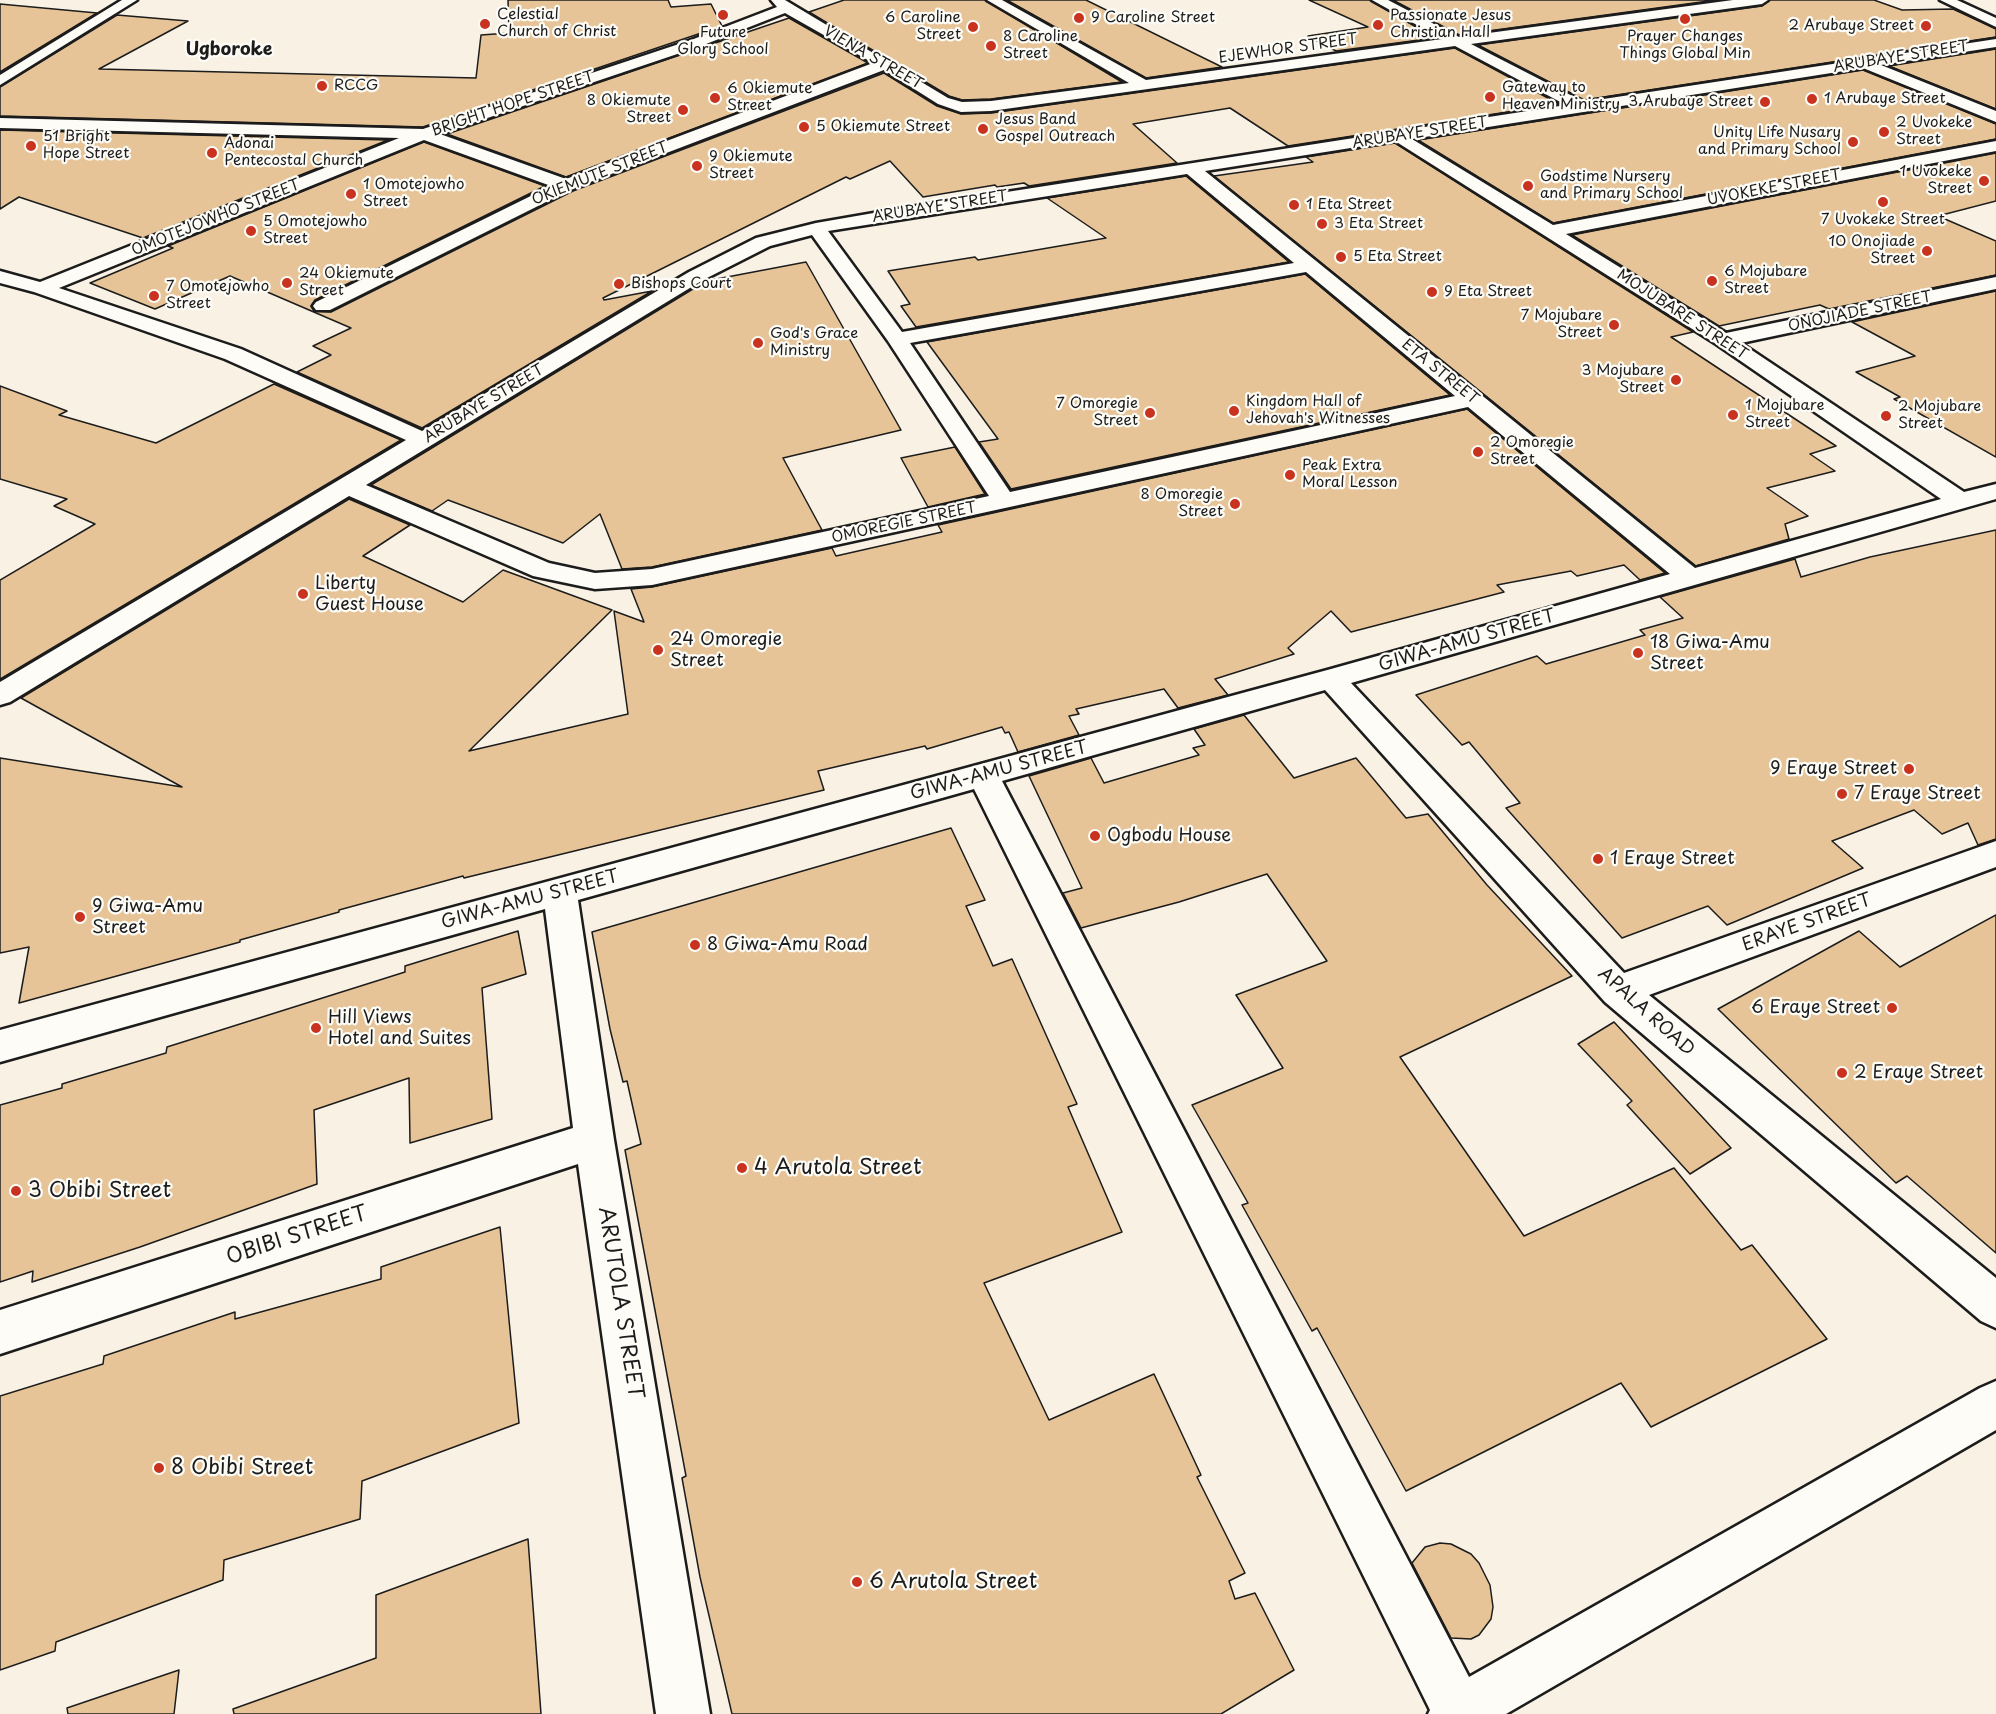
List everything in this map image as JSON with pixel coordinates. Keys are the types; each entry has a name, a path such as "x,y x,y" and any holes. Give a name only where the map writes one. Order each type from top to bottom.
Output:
{"street":[{"path":"86,12 105,0"},
{"path":"0,81 131,0"},
{"path":"993,0 1144,85"},
{"path":"1378,0 1583,108"},
{"name":"EJEWHOR STREET","path":"961,107 991,106 1762,0"},
{"path":"1946,0 1996,23"},
{"name":"VIENA STREET","path":"782,4 943,100 961,107"},
{"name":"BRIGHT HOPE STREET","path":"0,123 424,134 696,43 782,4"},
{"name":"ARUBAYE STREET","path":"0,695 696,276 763,242 816,228 1189,167 1996,43"},
{"path":"1863,63 1996,117"},
{"name":"OKIEMUTE STREET","path":"323,306 566,185 885,64"},
{"path":"424,134 566,185"},
{"name":"OMOTEJOWHO STREET","path":"41,288 424,134"},
{"name":"MOJUBARE STREET","path":"1397,136 1723,340 1961,501"},
{"name":"UVOKEKE STREET","path":"1552,231 1996,146"},
{"name":"ETA STREET","path":"1189,167 1690,577"},
{"path":"816,228 897,339 1004,501"},
{"path":"897,339 1309,266"},
{"path":"0,277 41,288 233,354 424,440"},
{"name":"ONOJIADE STREET","path":"1723,340 1996,283"},
{"name":"OMOREGIE STREET","path":"347,486 542,570 595,581 652,577 1472,399"},
{"name":"GIWA-AMU STREET","path":"0,1046 1331,679 1996,491"},
{"name":"APALA ROAD","path":"1331,679 1618,991 1996,1306"},
{"path":"983,775 1457,1713 1996,1404"},
{"name":"ERAYE STREET","path":"1618,991 1996,854"},
{"name":"ARUTOLA STREET","path":"560,892 594,1140 683,1714"},
{"name":"OBIBI STREET","path":"0,1332 594,1140"}],"building":[{"path":"508,0 668,0 671,7 711,4 722,26 423,127 0,116 0,87 117,15 188,21 99,69 476,78 481,35 509,33"},
{"path":"844,0 985,0 1122,82 991,99 962,100 949,96 809,12"},
{"path":"1007,0 1086,0 1222,67 1146,78"},
{"path":"1309,0 1370,0 1435,38 1336,51 1308,36 1368,27"},
{"path":"1393,0 1716,0 1459,35"},
{"path":"1770,0 1874,0 1902,10 1953,9 1996,29 1996,37 1584,100 1478,45 1762,6"},
{"path":"0,4 97,13 0,72"},
{"path":"789,18 868,63 566,177 447,134"},
{"path":"1455,48 1559,104 1288,146 1230,108 1133,124 1177,163 1029,186 1024,183 997,187 995,185 923,197 890,161 850,179 846,177 603,298 604,300 652,291 422,428 297,372 331,355 313,346 351,328 230,276 155,309 90,283 173,248 168,246 424,142 545,186 315,300 311,306 314,311 331,312 573,191 884,73 937,106 961,114 991,113"},
{"path":"1996,49 1996,109 1889,66"},
{"path":"1863,70 1996,124 1996,139 1553,223 1418,140"},
{"path":"0,130 388,140 143,238 19,197 0,209"},
{"path":"1395,143 1693,332 1671,337 1836,446 1810,454 1835,471 1767,488 1808,516 1785,524 1789,539 1696,566 1214,176 1313,162 1306,157"},
{"path":"1996,153 1996,201 1938,216 1996,241 1996,275 1829,309 1820,305 1719,326 1572,235"},
{"path":"1186,176 1289,262 916,327 901,306 910,304 888,271 975,257 978,260 1106,238 1047,198"},
{"path":"806,262 901,430 783,458 822,530 652,567 622,569 600,514 563,543 448,500 432,511 371,485 706,281"},
{"path":"1305,274 1450,395 1011,489 979,442 998,439 927,342"},
{"path":"1996,291 1996,457 1894,399 1900,397 1856,372 1915,356 1852,322"},
{"path":"274,384 401,440 0,679 0,580 95,524 54,506 67,499 0,479 0,386 67,411 59,415 156,443"},
{"path":"1467,409 1665,573 1640,580 1624,565 1577,576 1571,571 1497,585 1504,592 1351,632 1331,611 1288,648 1294,654 1215,679 1228,695 1178,708 1164,689 1076,709 1079,714 1069,716 1079,735 1018,752 1009,732 1005,733 1002,727 927,749 925,746 818,771 824,790 464,878 463,876 339,910 339,912 240,940 240,942 19,1003 29,947 0,953 0,758 182,787 21,698 349,499 410,525 363,556 463,602 503,570 612,610 469,751 628,714 614,611 644,622 631,589 652,587 832,548 836,556 942,532 938,525"},
{"path":"955,447 985,494 928,507 901,458"},
{"path":"1996,530 1996,839 1978,845 1968,823 1942,834 1914,810 1832,841 1863,868 1727,925 1708,906 1622,938 1506,808 1520,803 1469,742 1462,745 1416,695 1537,656 1546,664 1645,635 1640,630 1683,618 1660,597 1795,559 1801,577 1870,557"},
{"path":"1244,715 1294,778 1356,758 1406,818 1428,814 1487,885 1572,976 1400,1057 1524,1236 1674,1168 1741,1250 1752,1245 1827,1339 1651,1427 1621,1383 1406,1491 1317,1328 1312,1331 1242,1205 1248,1203 1192,1105 1283,1068 1236,995 1327,961 1267,874 1179,902 1081,928 1063,893 1082,888 1029,776 1091,758 1104,783 1199,755 1193,748 1205,745 1194,729"},
{"path":"951,828 985,900 966,906 993,966 1012,959 1077,1104 1068,1107 1122,1232 984,1283 1049,1420 1154,1374 1201,1475 1197,1477 1245,1573 1229,1581 1235,1599 1255,1593 1294,1670 1221,1714 732,1714 700,1577 682,1478 686,1476 625,1150 641,1144 627,1081 623,1082 610,1029 592,932"},
{"path":"1996,915 1996,1253 1907,1176 1896,1183 1718,1009 1859,931 1900,967"},
{"path":"518,931 526,974 482,988 492,1119 410,1143 409,1078 314,1110 317,1184 140,1247 32,1282 33,1271 0,1282 0,1105 62,1088 62,1084 166,1053 167,1047 405,972 405,966"},
{"path":"1614,1022 1731,1148 1690,1174 1627,1105 1632,1101 1578,1044"},
{"path":"500,1227 519,1423 362,1481 360,1519 224,1560 223,1580 56,1642 55,1651 0,1670 0,1396 103,1364 104,1356 235,1312 235,1319 381,1279 381,1267"},
{"path":"528,1539 541,1714 234,1714 233,1709 376,1658 376,1595"},
{"path":"1440,1543 1451,1544 1471,1554 1479,1563 1490,1585 1493,1607 1491,1619 1479,1635 1471,1639 1451,1638 1412,1563 1425,1547"},
{"path":"179,1670 174,1714 68,1714 67,1708"}],"place":[{"name":"Future Glory School","path":"723,15"},
{"name":"9 Caroline Street","path":"1079,18"},
{"name":"Prayer Changes Things Global Min","path":"1685,19"},
{"name":"Celestial Church of Christ","path":"485,24"},
{"name":"Passionate Jesus Christian Hall","path":"1378,25"},
{"name":"2 Arubaye Street","path":"1926,26"},
{"name":"6 Caroline Street","path":"973,27"},
{"name":"8 Caroline Street","path":"991,46"},
{"name":"RCCG","path":"322,86"},
{"name":"Gateway to Heaven Ministry","path":"1490,97"},
{"name":"6 Okiemute Street","path":"715,98"},
{"name":"1 Arubaye Street","path":"1812,99"},
{"name":"3 Arubaye Street","path":"1765,102"},
{"name":"8 Okiemute Street","path":"683,110"},
{"name":"5 Okiemute Street","path":"804,127"},
{"name":"Jesus Band Gospel Outreach","path":"983,129"},
{"name":"2 Uvokeke Street","path":"1884,132"},
{"name":"Unity Life Nusary and Primary School","path":"1853,142"},
{"name":"51 Bright Hope Street","path":"31,146"},
{"name":"Adonai Pentecostal Church","path":"212,153"},
{"name":"9 Okiemute Street","path":"697,166"},
{"name":"1 Uvokeke Street","path":"1984,181"},
{"name":"Godstime Nursery and Primary School","path":"1528,186"},
{"name":"1 Omotejowho Street","path":"351,194"},
{"name":"7 Uvokeke Street","path":"1883,202"},
{"name":"1 Eta Street","path":"1294,205"},
{"name":"3 Eta Street","path":"1322,224"},
{"name":"5 Omotejowho Street","path":"251,231"},
{"name":"10 Onojiade Street","path":"1927,251"},
{"name":"5 Eta Street","path":"1341,257"},
{"name":"6 Mojubare Street","path":"1712,281"},
{"name":"24 Okiemute Street","path":"287,283"},
{"name":"Bishops Court","path":"619,284"},
{"name":"9 Eta Street","path":"1432,292"},
{"name":"7 Omotejowho Street","path":"154,296"},
{"name":"7 Mojubare Street","path":"1614,325"},
{"name":"God's Grace Ministry","path":"758,343"},
{"name":"3 Mojubare Street","path":"1676,380"},
{"name":"Kingdom Hall of Jehovah's Witnesses","path":"1234,411"},
{"name":"7 Omoregie Street","path":"1150,413"},
{"name":"1 Mojubare Street","path":"1733,415"},
{"name":"2 Mojubare Street","path":"1886,416"},
{"name":"2 Omoregie Street","path":"1478,452"},
{"name":"Peak Extra Moral Lesson","path":"1290,475"},
{"name":"8 Omoregie Street","path":"1235,504"},
{"name":"Liberty Guest House","path":"303,594"},
{"name":"24 Omoregie Street","path":"658,650"},
{"name":"18 Giwa-Amu Street","path":"1638,653"},
{"name":"9 Eraye Street","path":"1909,769"},
{"name":"7 Eraye Street","path":"1842,794"},
{"name":"Ogbodu House","path":"1095,836"},
{"name":"1 Eraye Street","path":"1598,859"},
{"name":"9 Giwa-Amu Street","path":"80,917"},
{"name":"8 Giwa-Amu Road","path":"695,945"},
{"name":"6 Eraye Street","path":"1892,1008"},
{"name":"Hill Views Hotel and Suites","path":"316,1028"},
{"name":"2 Eraye Street","path":"1842,1073"},
{"name":"4 Arutola Street","path":"742,1168"},
{"name":"3 Obibi Street","path":"16,1191"},
{"name":"8 Obibi Street","path":"159,1468"},
{"name":"6 Arutola Street","path":"857,1582"}],"district":[{"name":"Ugboroke","path":"229,50"}]}
